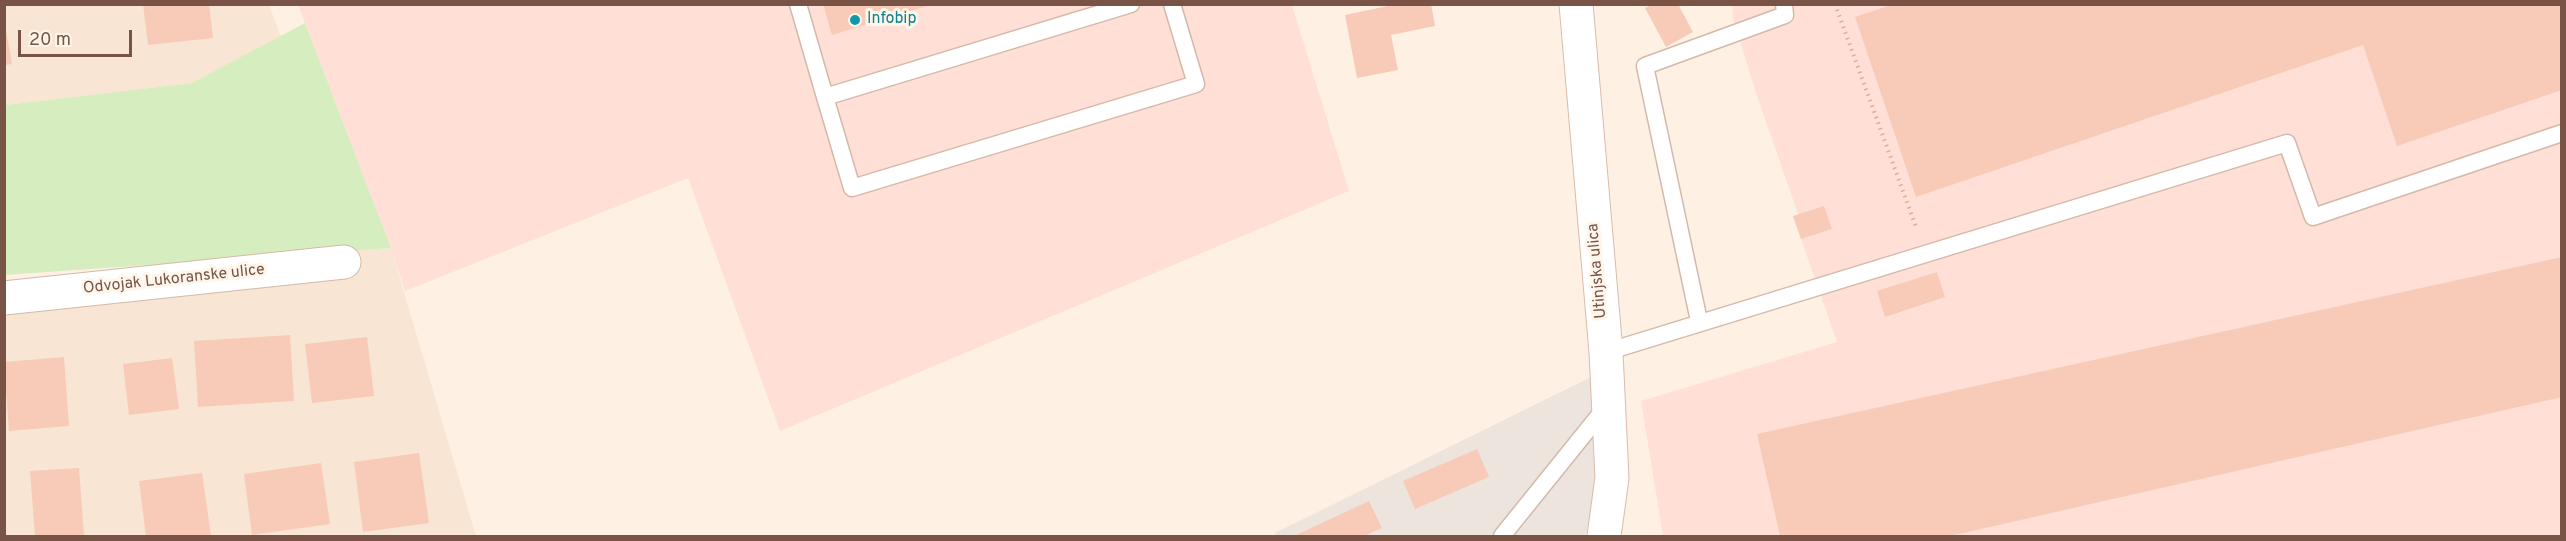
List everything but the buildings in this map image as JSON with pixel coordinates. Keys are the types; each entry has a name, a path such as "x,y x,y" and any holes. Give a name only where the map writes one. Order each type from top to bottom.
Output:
{"street":[{"name":"Utinjska ulica","path":"1576,4 1606,352 1612,478 1604,537"},
{"name":"Odvojak Lukoranske ulice","path":"4,298 344,262"}],"lane":[{"path":"798,4 852,188 1196,84 1172,4"},
{"path":"825,97 1131,4"},
{"path":"1699,321 1645,66 1785,15 1784,4"},
{"path":"1606,352 1699,321 2287,143 2313,217 2562,133"},
{"path":"1502,537 1608,404"}],"path":[{"path":"1835,4 1925,253"}],"shaded area":[{"path":"4,5 269,5 291,63 192,83 5,105"},
{"path":"298,5 1292,5 1349,191 780,431 688,178 405,291 391,248"},
{"path":"1732,5 2561,5 2561,536 1663,536 1641,401 1837,342 1793,216 1798,214 1755,90 1733,18"},
{"path":"391,248 476,536 5,536 4,312 285,255"},
{"path":"1593,376 1597,461 1593,509 1585,536 1276,536 1275,533"}],"green space":[{"path":"305,23 391,248 5,275 5,105 192,83"}],"place":[{"name":"Infobip","path":"855,20"}]}
